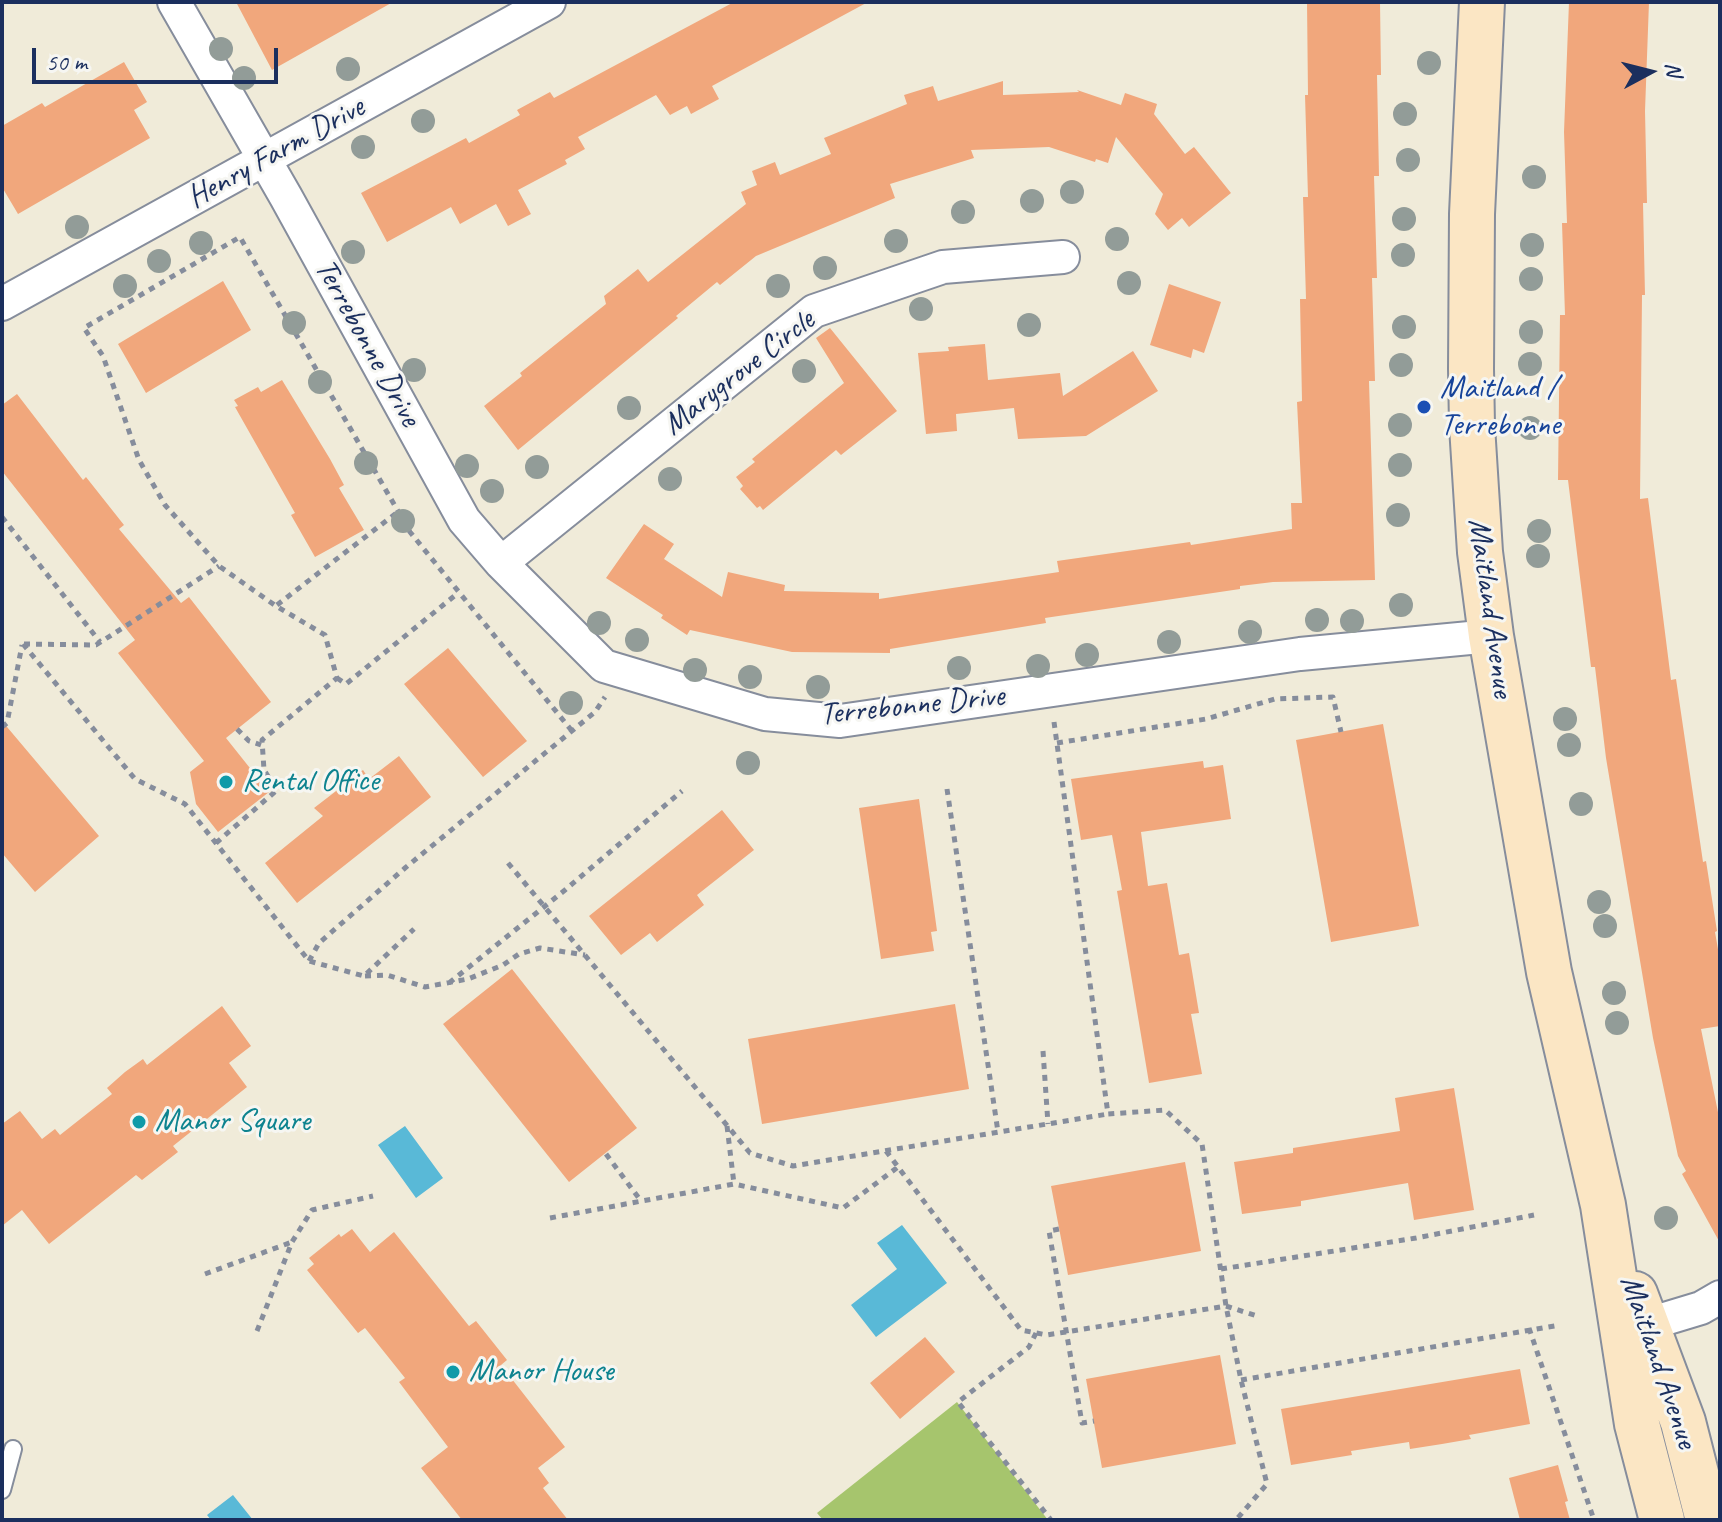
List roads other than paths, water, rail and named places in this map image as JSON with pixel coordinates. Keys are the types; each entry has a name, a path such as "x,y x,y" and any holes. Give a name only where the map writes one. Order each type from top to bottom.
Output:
{"main road":[{"name":"Maitland Avenue","path":"1482,2 1472,214 1472,426 1477,512 1491,636 1549,972 1634,1328 1637,1424 1662,1520"},
{"name":"Maitland Avenue","path":"1634,1328 1683,1422 1708,1520"}],"street":[{"name":"Terrebonne Drive","path":"174,2 265,159 464,520 501,563 604,666 765,714 840,721 1300,654 1491,636"},
{"name":"Henry Farm Drive","path":"2,304 549,2"},
{"name":"Marygrove Circle","path":"501,563 814,311 943,267 1063,257"},
{"path":"1634,1328 1701,1308 1720,1297"}],"lane":[{"path":"2,1490 13,1449"}],"water":[{"path":"405,1126 443,1178 416,1198 378,1145"},
{"path":"902,1225 947,1283 876,1337 851,1305 897,1269 877,1243"},
{"path":"233,1495 253,1520 211,1520 207,1515"}],"place":[{"name":"Maitland / Terrebonne","path":"1424,407"},
{"name":"Rental Office","path":"226,782"},
{"name":"Manor Square","path":"139,1122"},
{"name":"Manor House","path":"453,1372"}]}
